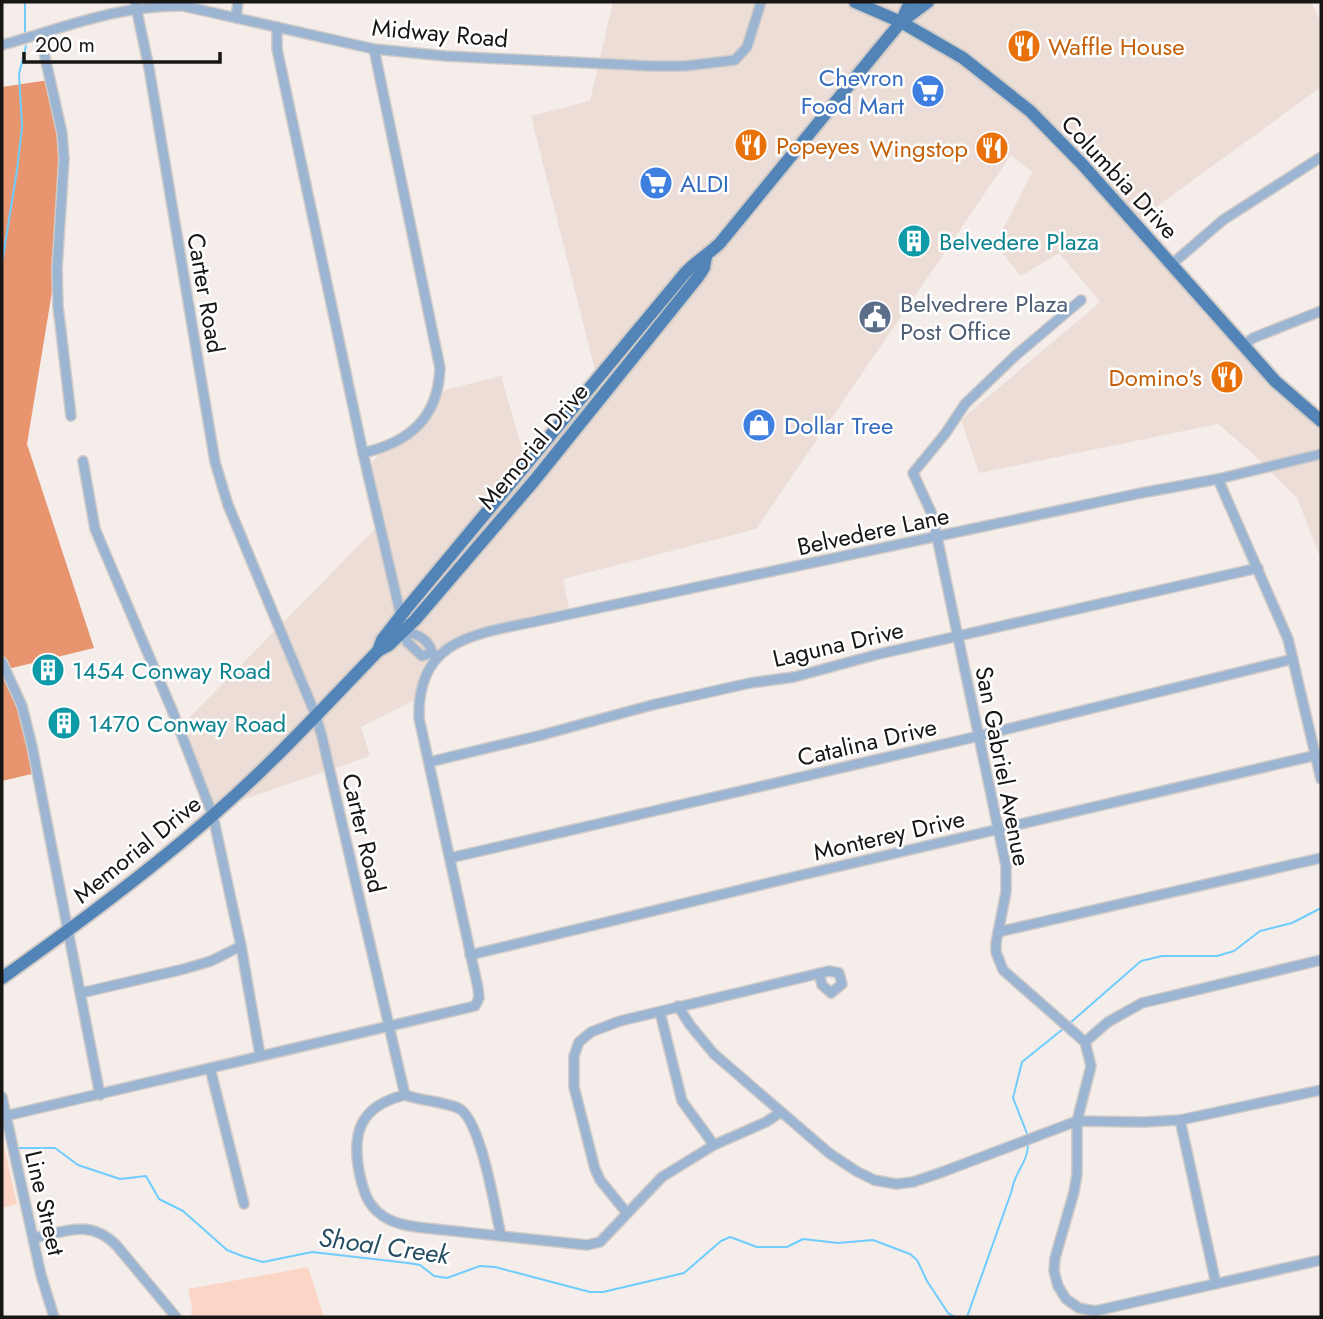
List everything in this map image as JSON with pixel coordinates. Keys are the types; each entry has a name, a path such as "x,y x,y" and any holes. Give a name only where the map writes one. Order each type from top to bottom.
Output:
{"main road":[{"name":"Columbia Drive","path":"855,2 901,22 963,58 1030,111 1082,164 1275,381 1321,421"},
{"name":"Memorial Drive","path":"901,22 910,2"},
{"name":"Memorial Drive","path":"378,651 382,640 685,273 706,257 901,22 928,2"},
{"name":"Memorial Drive","path":"2,978 69,931 213,816 316,716 378,651 406,631 625,370 698,277 704,268 706,257"}],"street":[{"path":"236,18 238,2"},
{"name":"Midway Road","path":"2,46 136,5 183,6 374,49 445,56 651,66 729,62 740,56 747,47 761,2"},
{"name":"Carter Road","path":"136,5 215,462 228,505 316,716 405,1095"},
{"path":"276,27 277,49 363,453 407,642 422,656 435,655"},
{"path":"40,35 62,133 64,159 57,269 58,306 71,416"},
{"path":"363,453 381,449 415,429 427,416 436,398 440,376 438,352 374,49"},
{"path":"1172,264 1223,220 1321,157"},
{"name":"San Gabriel Avenue","path":"1081,300 1015,356 965,404 913,473 931,512 937,537 1006,866 1006,892 996,952 1003,970 1085,1042"},
{"path":"1244,345 1253,338 1321,311"},
{"name":"Belvedere Lane","path":"435,655 476,634 1218,479 1321,454"},
{"path":"83,461 95,529 172,710 213,816 241,946 260,1055"},
{"path":"1218,479 1282,621 1321,779"},
{"name":"Laguna Drive","path":"429,762 652,705 750,683 794,677 958,636 1258,568"},
{"path":"5,1115 470,1008 478,1003 478,988 419,718 418,695 435,655"},
{"name":"Catalina Drive","path":"450,858 979,736 1293,659"},
{"path":"2,662 22,706 100,1095"},
{"name":"Monterey Drive","path":"470,955 1317,755"},
{"path":"998,932 1321,858"},
{"path":"81,993 184,970 211,961 241,946"},
{"path":"1321,960 1142,1003 1108,1022 1085,1042 1091,1066 1077,1121 1074,1192 1055,1258 1054,1271 1058,1286 1066,1299 1079,1308 1096,1314 1321,1260"},
{"path":"626,1212 600,1180 595,1169 574,1087 574,1056 579,1042 591,1032 620,1021 819,973"},
{"path":"678,1006 714,1054 829,1153 874,1180 896,1184 913,1182 945,1171 1077,1121 1180,1120 1321,1090"},
{"path":"660,1012 682,1101 714,1145"},
{"path":"210,1068 244,1203"},
{"path":"501,1236 485,1163 469,1117 460,1109 405,1095 395,1097 371,1112 361,1122 357,1133 357,1161 367,1201 387,1219 400,1224 501,1236 587,1245 600,1242 662,1177 714,1145 766,1122 781,1112"},
{"name":"Line Street","path":"2,1097 54,1317"},
{"path":"1180,1120 1216,1284"},
{"path":"34,1238 83,1228 107,1236 176,1317"}],"shaded area":[{"path":"613,2 1311,2 1321,22 1321,87 1134,223 1240,342 1321,412 1321,559 1297,498 1218,424 979,473 961,420 1100,302 1059,253 1021,276 994,243 1032,172 1011,155 756,529 563,579 569,609 465,633 427,656 415,700 361,727 370,756 213,810 180,727 378,526 372,462 445,390 501,376 526,463 598,383 531,116 590,101"},
{"path":"49,80 65,154 61,237 27,444 94,648 8,669 40,772 2,781 2,87"},
{"path":"2,1137 17,1204 2,1208"},
{"path":"308,1267 324,1317 191,1317 192,1306 188,1289"}],"waterway":[{"path":"25,2 25,36"},
{"path":"2,263 22,127 19,74 26,46"},
{"path":"1070,1023 1141,961 1162,956 1217,956 1234,951 1260,931 1292,923 1321,908"},
{"path":"1028,1136 1013,1098 1022,1062 1063,1029"},
{"path":"967,1317 1015,1178 1026,1157 1028,1145"},
{"name":"Shoal Creek","path":"17,1148 55,1148 78,1165 120,1179 146,1176 159,1199 183,1211 227,1250 263,1262 312,1252 420,1265 434,1276 447,1278 480,1266 495,1267 590,1292 603,1292 684,1273 721,1241 730,1237 757,1247 787,1247 803,1239 838,1243 873,1240 910,1254 917,1260 948,1313 955,1317"}],"place":[{"name":"Waffle House","path":"1024,46"},
{"name":"Chevron Food Mart","path":"928,91"},
{"name":"Popeyes","path":"751,145"},
{"name":"Wingstop","path":"992,148"},
{"name":"ALDI","path":"656,183"},
{"name":"Belvedere Plaza","path":"914,241"},
{"name":"Belvedrere Plaza Post Office","path":"875,317"},
{"name":"Domino's","path":"1227,377"},
{"name":"Dollar Tree","path":"759,425"},
{"name":"1454 Conway Road","path":"48,670"},
{"name":"1470 Conway Road","path":"64,723"}]}
